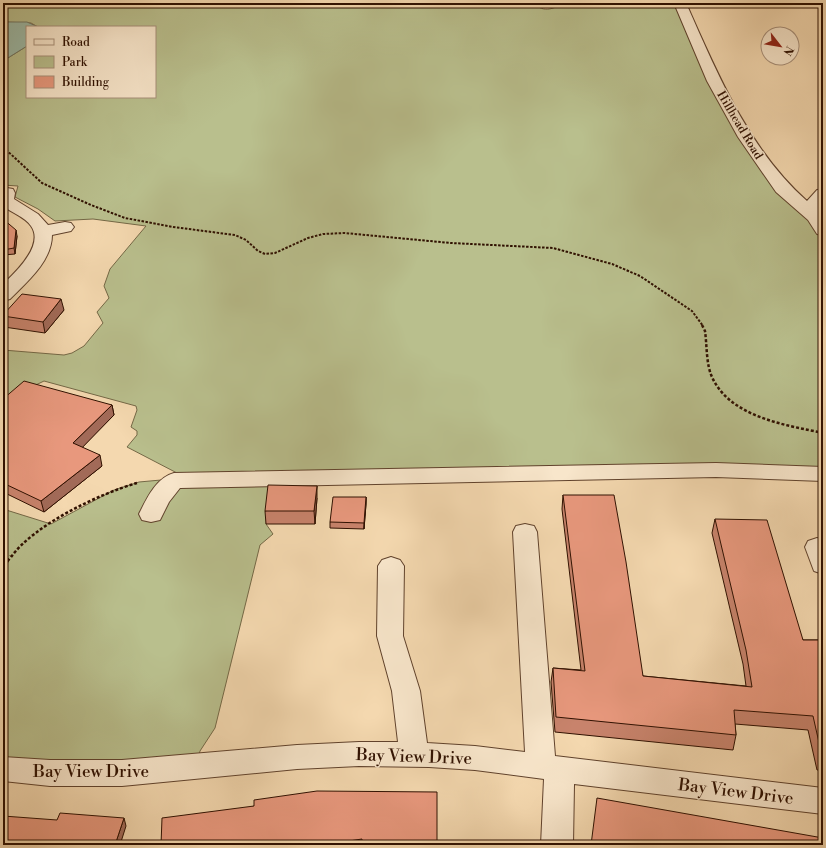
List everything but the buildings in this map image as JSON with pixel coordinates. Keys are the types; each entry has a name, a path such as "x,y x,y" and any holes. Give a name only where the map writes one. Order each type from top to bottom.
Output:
{"street":[{"name":"Hillhead Road","path":"680,3 708,70 732,114 778,183 789,196 815,217 823,230"},
{"path":"3,295 34,261 42,248 44,238 43,231 35,220 8,202 6,199 7,193"},
{"path":"808,210 823,194"},
{"path":"43,231 65,227"},
{"path":"151,514 159,498 174,481 701,470 823,474"},
{"path":"525,532 557,845"},
{"path":"392,566 390,636 406,691 414,754"},
{"name":"Bay View Drive","path":"3,769 50,773 122,773 297,757 359,754 414,754 475,758 823,801"}],"path":[{"path":"3,147 38,180 51,188 72,197 125,218 235,236 246,240 258,251 265,254 275,253 308,238 323,234 346,234 451,243 490,243 553,248 612,264 640,276 692,312 700,320 704,331 711,375 717,386 727,397 749,412 774,422 823,433"},
{"path":"3,567 12,554 31,537 101,496 139,482 174,481"}],"green space":[{"path":"3,3 534,3 542,8 549,9 565,3 679,3 725,104 823,232 823,474 177,473 127,447 137,435 137,431 131,427 137,410 136,406 44,381 3,401 3,350 64,355 72,353 84,346 103,323 97,312 109,298 104,286 110,269 146,226 93,219 55,221 38,209 15,197 18,186 3,185 3,61 26,47 26,98 156,98 156,26 36,26 31,23 3,22"},
{"path":"274,479 266,524 273,534 260,545 215,728 200,751 196,766 3,768 3,509 51,524 114,490 139,482 161,480"}],"shaded area":[{"path":"3,22 27,22 36,26 26,26 26,47 3,61"}]}
